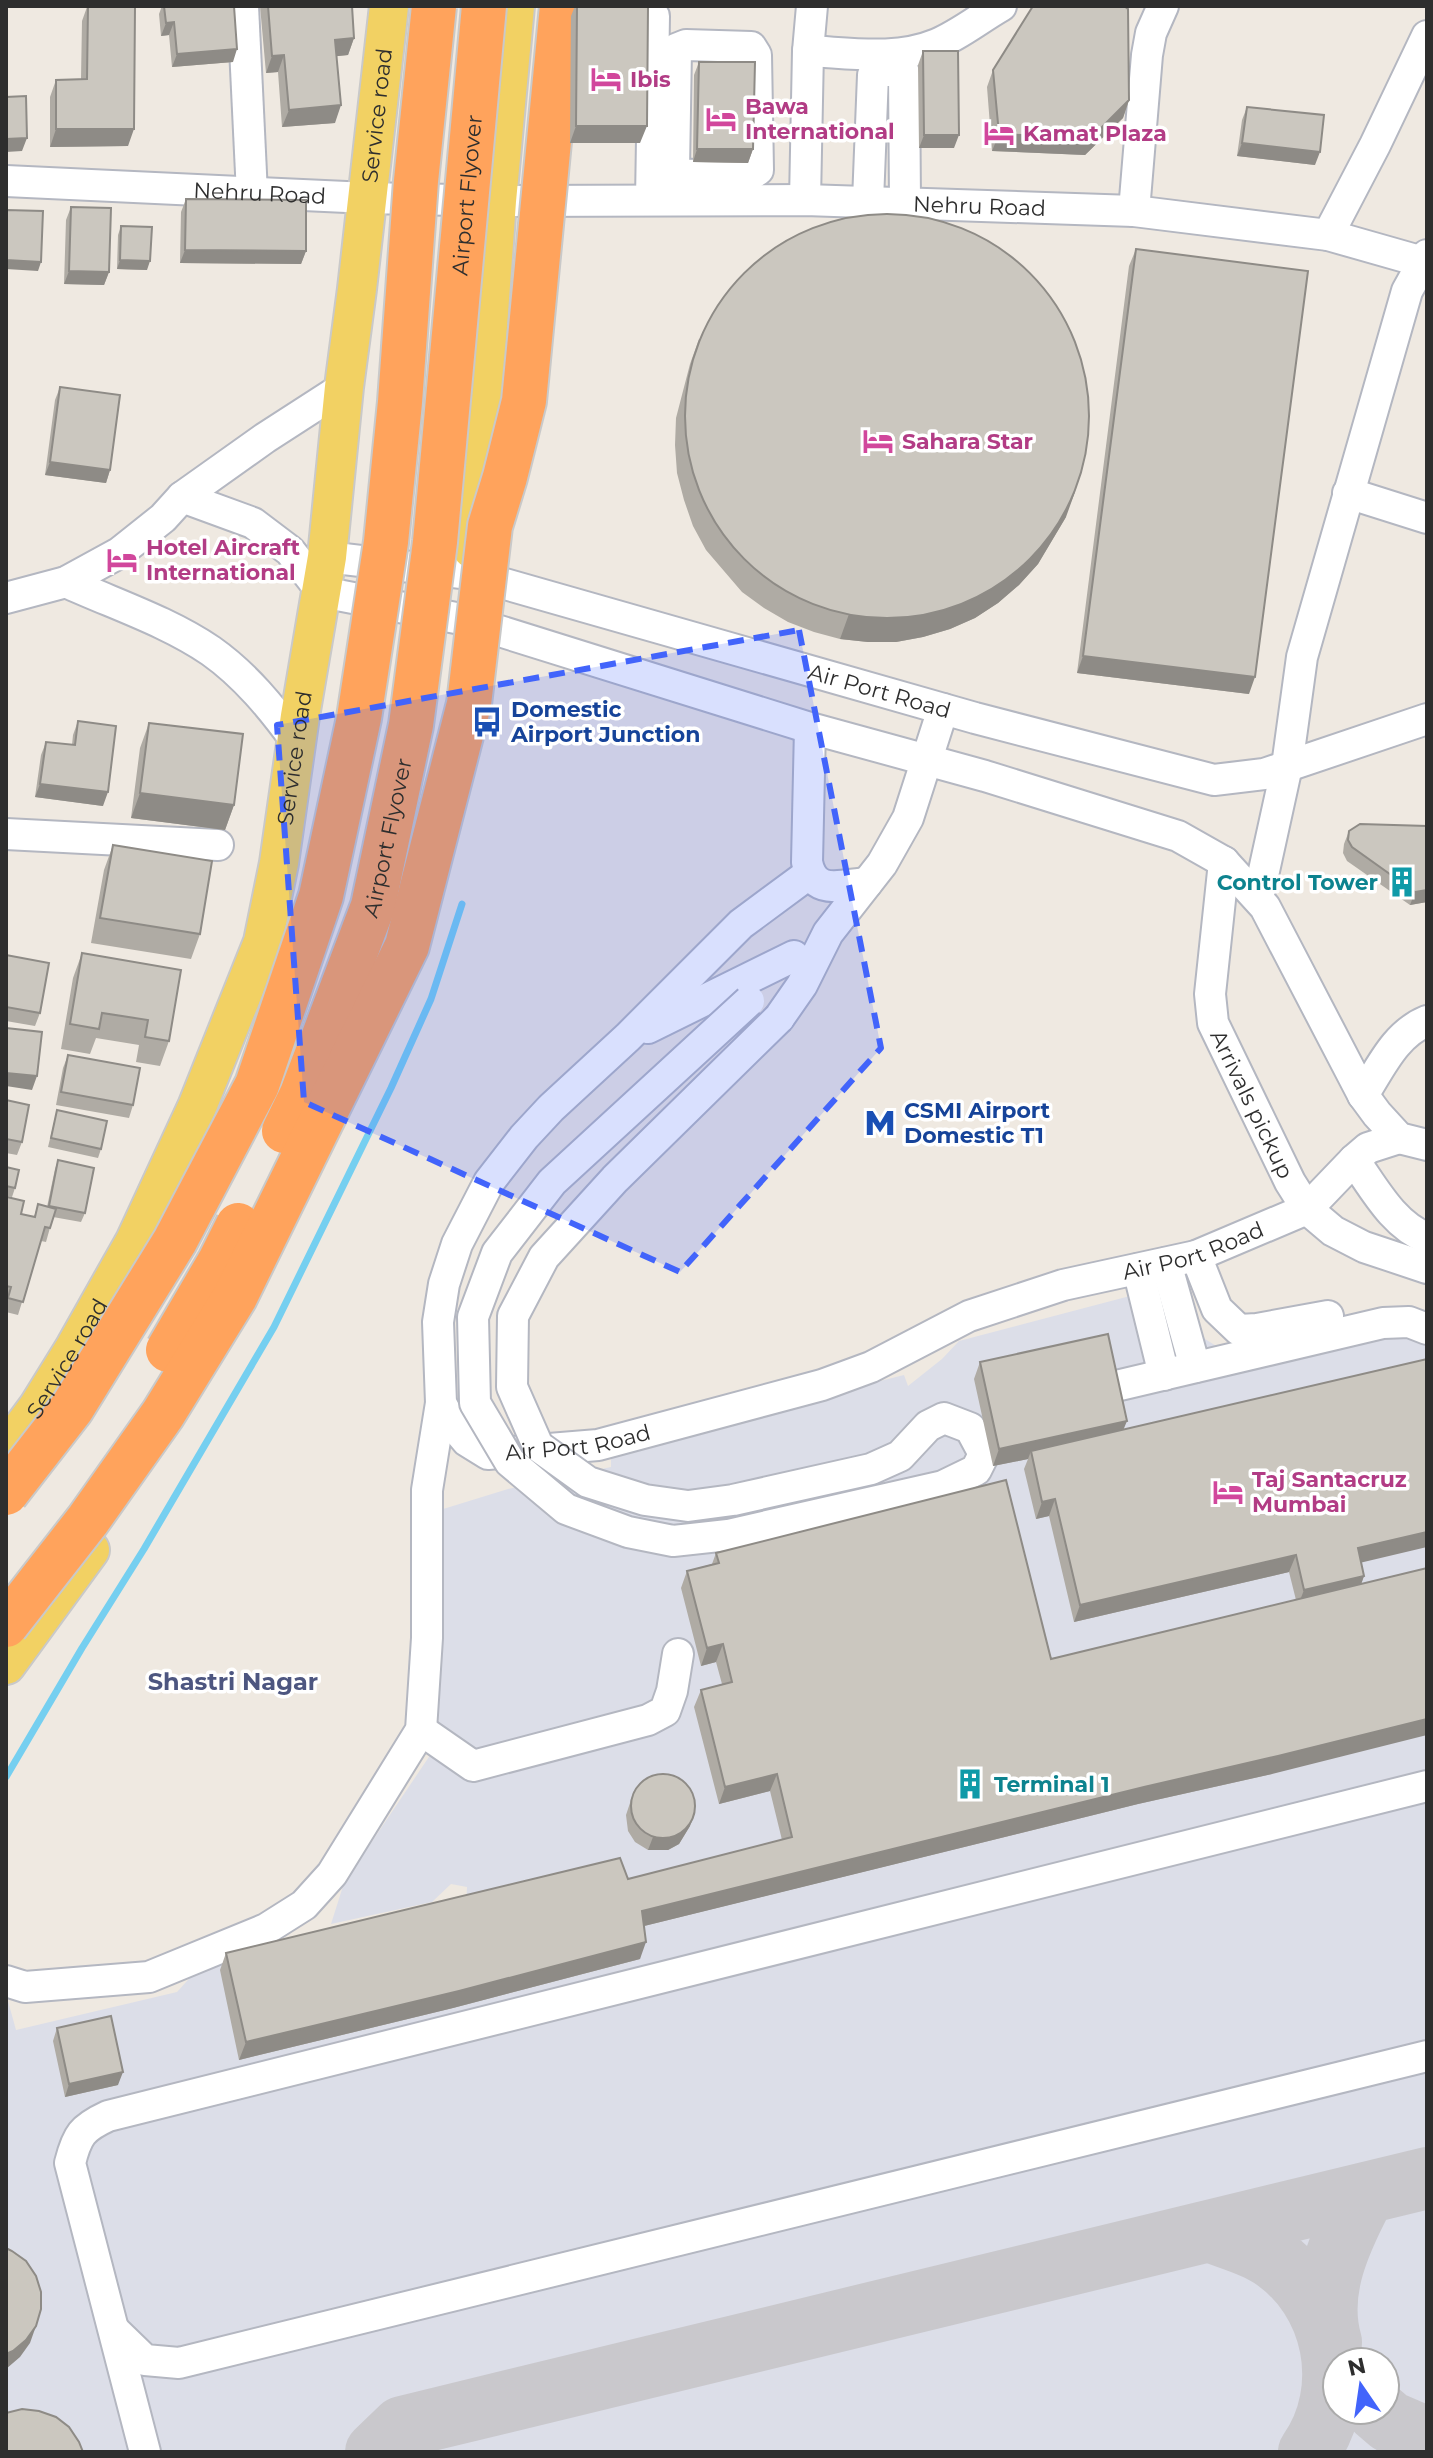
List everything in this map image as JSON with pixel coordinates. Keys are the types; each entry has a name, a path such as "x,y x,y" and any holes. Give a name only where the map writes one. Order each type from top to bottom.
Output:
{"highway":[{"path":"6,1493 72,1408 189,1215 257,1085 321,896 359,718 386,542 434,6"},
{"name":"Airport Flyover","path":"6,1578 112,1443 220,1261 302,1094 373,906 411,725 435,542 484,6"},
{"path":"6,1625 88,1520 163,1414 235,1297 407,946 469,704 490,526 524,401 562,6"}],"main road":[{"name":"Service road","path":"6,1450 38,1407 135,1241 197,1107 263,942 279,863 324,574 389,6"},
{"path":"6,1665 216,1369 323,1157 402,923 448,741 461,619 470,574 497,201 515,6"}],"street":[{"path":"243,6 252,194"},
{"path":"563,200 566,17 578,6"},
{"path":"597,6 648,8 654,16 669,192"},
{"path":"805,200 812,6"},
{"path":"808,51 882,55 915,51 939,44 1001,6"},
{"path":"1134,211 1147,55 1151,33 1163,6"},
{"path":"1328,235 1427,36"},
{"path":"681,45 754,49 758,168 755,173 669,192 674,170 676,49 681,45"},
{"path":"868,201 873,75 877,71 901,71 904,73 905,202"},
{"path":"758,146 806,147"},
{"name":"Nehru Road","path":"6,181 368,198 563,200 669,192 805,200 1134,211 1328,235 1425,259 1407,291 1302,657 1287,766 1258,898"},
{"path":"6,598 66,582 119,553 163,518 182,497 344,387"},
{"path":"1348,493 1427,518"},
{"path":"182,497 253,523 324,574 810,728 985,776 1178,836 1224,862 1265,907 1363,1095 1377,1114 1413,1141"},
{"name":"Air Port Road","path":"324,574 470,574 943,709 1214,780 1264,774 1427,719"},
{"path":"66,582 146,616 212,652 248,683 296,741"},
{"path":"794,956 552,1182 497,1253 473,1317 475,1403 510,1462 566,1509 628,1532 673,1541 728,1535 943,1486 976,1470 984,1454 970,1428 944,1418 928,1426 900,1456 871,1469 733,1500 688,1506 645,1500 588,1482 538,1446 512,1387 513,1316 544,1257 615,1179 779,1018 802,985 828,933 882,864 908,818 943,709"},
{"path":"810,728 807,862 812,879 819,885 867,883"},
{"path":"6,834 218,845"},
{"name":"Arrivals pickup","path":"1224,862 1210,994 1213,1023 1290,1182 1307,1209 1333,1231 1364,1247 1427,1268"},
{"path":"6,1981 25,1987 149,1977 266,1929 304,1905 332,1874 421,1730 427,1638 427,1490 441,1403 438,1322 444,1284 457,1244 489,1182 551,1108 628,1037 741,924 810,873"},
{"path":"628,1037 794,956 828,933"},
{"path":"1363,1095 1400,1038 1427,1021"},
{"path":"1413,1141 1368,1148 1354,1160 1390,1211 1413,1233 1427,1238"},
{"name":"Air Port Road","path":"441,1403 451,1422 467,1441 488,1454 598,1445 822,1385 871,1367 969,1316 1063,1285 1196,1256 1307,1209 1354,1160"},
{"path":"1196,1256 1217,1309 1239,1330 1387,1307 1427,1312"},
{"path":"1152,1266 1195,1367"},
{"path":"1152,1266 1164,1375"},
{"path":"1116,1386 1383,1323 1409,1322 1427,1329"},
{"path":"421,1730 473,1766 648,1720 665,1711 678,1654"},
{"path":"142,2438 70,2163 75,2144 85,2127 108,2116 1427,1786"},
{"path":"115,2330 145,2360 179,2363 1427,2056"},
{"path":"142,2438 151,2383 179,2363"}],"highlighted area":[{"path":"799,630 881,1048 680,1272 304,1102 277,725"}],"shaded area":[{"path":"1168,1286 1205,1339 1221,1349 1427,1333 1427,2452 6,2452 6,1994 16,2030 177,1992 197,1970 227,1960 466,1907 467,1887 451,1884 432,1902 331,1924 344,1883 439,1742 440,1510 508,1489 611,1467 611,1449 904,1375 908,1386 959,1341"}],"building":[{"path":"88,6 135,6 134,129 56,129 56,80 87,79"},
{"path":"164,6 234,6 237,49 177,54 174,22 166,23"},
{"path":"268,6 352,6 354,38 335,40 341,105 289,110 284,55 272,56"},
{"name":"Ibis","path":"577,6 648,6 647,126 576,126"},
{"path":"1033,6 1124,6 1128,9 1129,100 1091,138 999,134 993,70"},
{"path":"923,51 958,51 959,135 924,135"},
{"name":"Bawa International","path":"699,62 755,62 753,149 697,149"},
{"path":"26,96 27,138 6,139 6,97"},
{"path":"1247,107 1324,115 1320,152 1242,143"},
{"path":"186,199 306,200 306,251 185,250"},
{"path":"71,207 111,208 109,272 69,271"},
{"path":"6,210 43,211 41,262 6,260"},
{"name":"Sahara Star","path":"887,214 926,218 964,229 999,248 1030,273 1055,304 1074,339 1085,377 1089,416 1085,455 1074,493 1055,528 1030,559 999,584 964,603 926,614 887,618 848,614 810,603 775,584 744,559 719,528 700,493 689,455 685,416 689,377 700,339 719,304 744,273 775,248 810,229 848,218"},
{"path":"121,226 152,227 150,261 120,260"},
{"path":"1136,249 1308,271 1255,677 1083,656"},
{"path":"60,387 120,395 110,470 50,462"},
{"path":"78,721 116,726 108,792 40,784 46,742 75,745"},
{"path":"149,723 243,734 234,805 140,793"},
{"name":"Control Tower","path":"1360,824 1427,826 1427,890 1415,892 1352,847 1348,840 1349,831"},
{"path":"113,845 212,861 200,934 100,918"},
{"path":"82,953 181,970 169,1041 145,1037 148,1020 102,1013 99,1029 70,1024"},
{"path":"6,955 49,963 40,1013 6,1007"},
{"path":"6,1028 42,1032 37,1076 6,1073"},
{"path":"68,1055 140,1068 133,1105 61,1092"},
{"path":"6,1100 29,1105 22,1142 6,1139"},
{"path":"57,1110 107,1121 101,1149 51,1138"},
{"path":"58,1160 94,1168 85,1213 49,1206"},
{"path":"6,1167 19,1170 15,1188 6,1186"},
{"path":"7,1197 24,1201 21,1214 35,1217 38,1204 56,1209 50,1228 45,1227 23,1302 8,1298 11,1287 6,1286"},
{"path":"1108,1334 1127,1421 999,1449 980,1362"},
{"name":"Taj Santacruz Mumbai","path":"1427,1359 1427,1532 1358,1548 1364,1576 1304,1590 1296,1555 1080,1605 1055,1499 1042,1502 1031,1451"},
{"name":"Terminal 1","path":"1006,1480 1051,1659 1427,1568 1427,1719 642,1911 646,1942 246,2042 226,1953 620,1858 628,1879 792,1837 777,1774 725,1787 701,1690 732,1682 723,1644 707,1648 687,1571 719,1563 716,1553"},
{"path":"663,1774 681,1780 689,1788 695,1806 689,1824 681,1832 663,1838 645,1832 637,1824 631,1806 637,1788 645,1780"},
{"path":"111,2016 123,2072 69,2084 57,2028"},
{"path":"6,2248 26,2261 36,2276 41,2292 41,2309 36,2326 26,2340 6,2354"},
{"path":"22,2409 56,2417 69,2427 83,2452 6,2452 6,2413"}],"waterway":[{"path":"6,1777 274,1327 431,999 462,904"}],"taxiway":[{"path":"376,2452 402,2427 1427,2178"},
{"path":"1331,2342 1327,2303 1333,2265 1365,2193"},
{"path":"1209,2231 1271,2257 1293,2275 1310,2296 1323,2321 1333,2374 1331,2401 1323,2427 1309,2452"},
{"path":"1399,2426 1427,2438"}],"place":[{"name":"Ibis","path":"606,79"},
{"name":"Bawa International","path":"721,119"},
{"name":"Kamat Plaza","path":"999,133"},
{"name":"Sahara Star","path":"878,441"},
{"name":"Hotel Aircraft International","path":"122,560"},
{"name":"Domestic Airport Junction","path":"487,722"},
{"name":"Control Tower","path":"1402,882"},
{"name":"CSMI Airport Domestic T1","path":"880,1123"},
{"name":"Taj Santacruz Mumbai","path":"1228,1492"},
{"name":"Terminal 1","path":"970,1784"}],"district":[{"name":"Shastri Nagar","path":"233,1681"}]}
